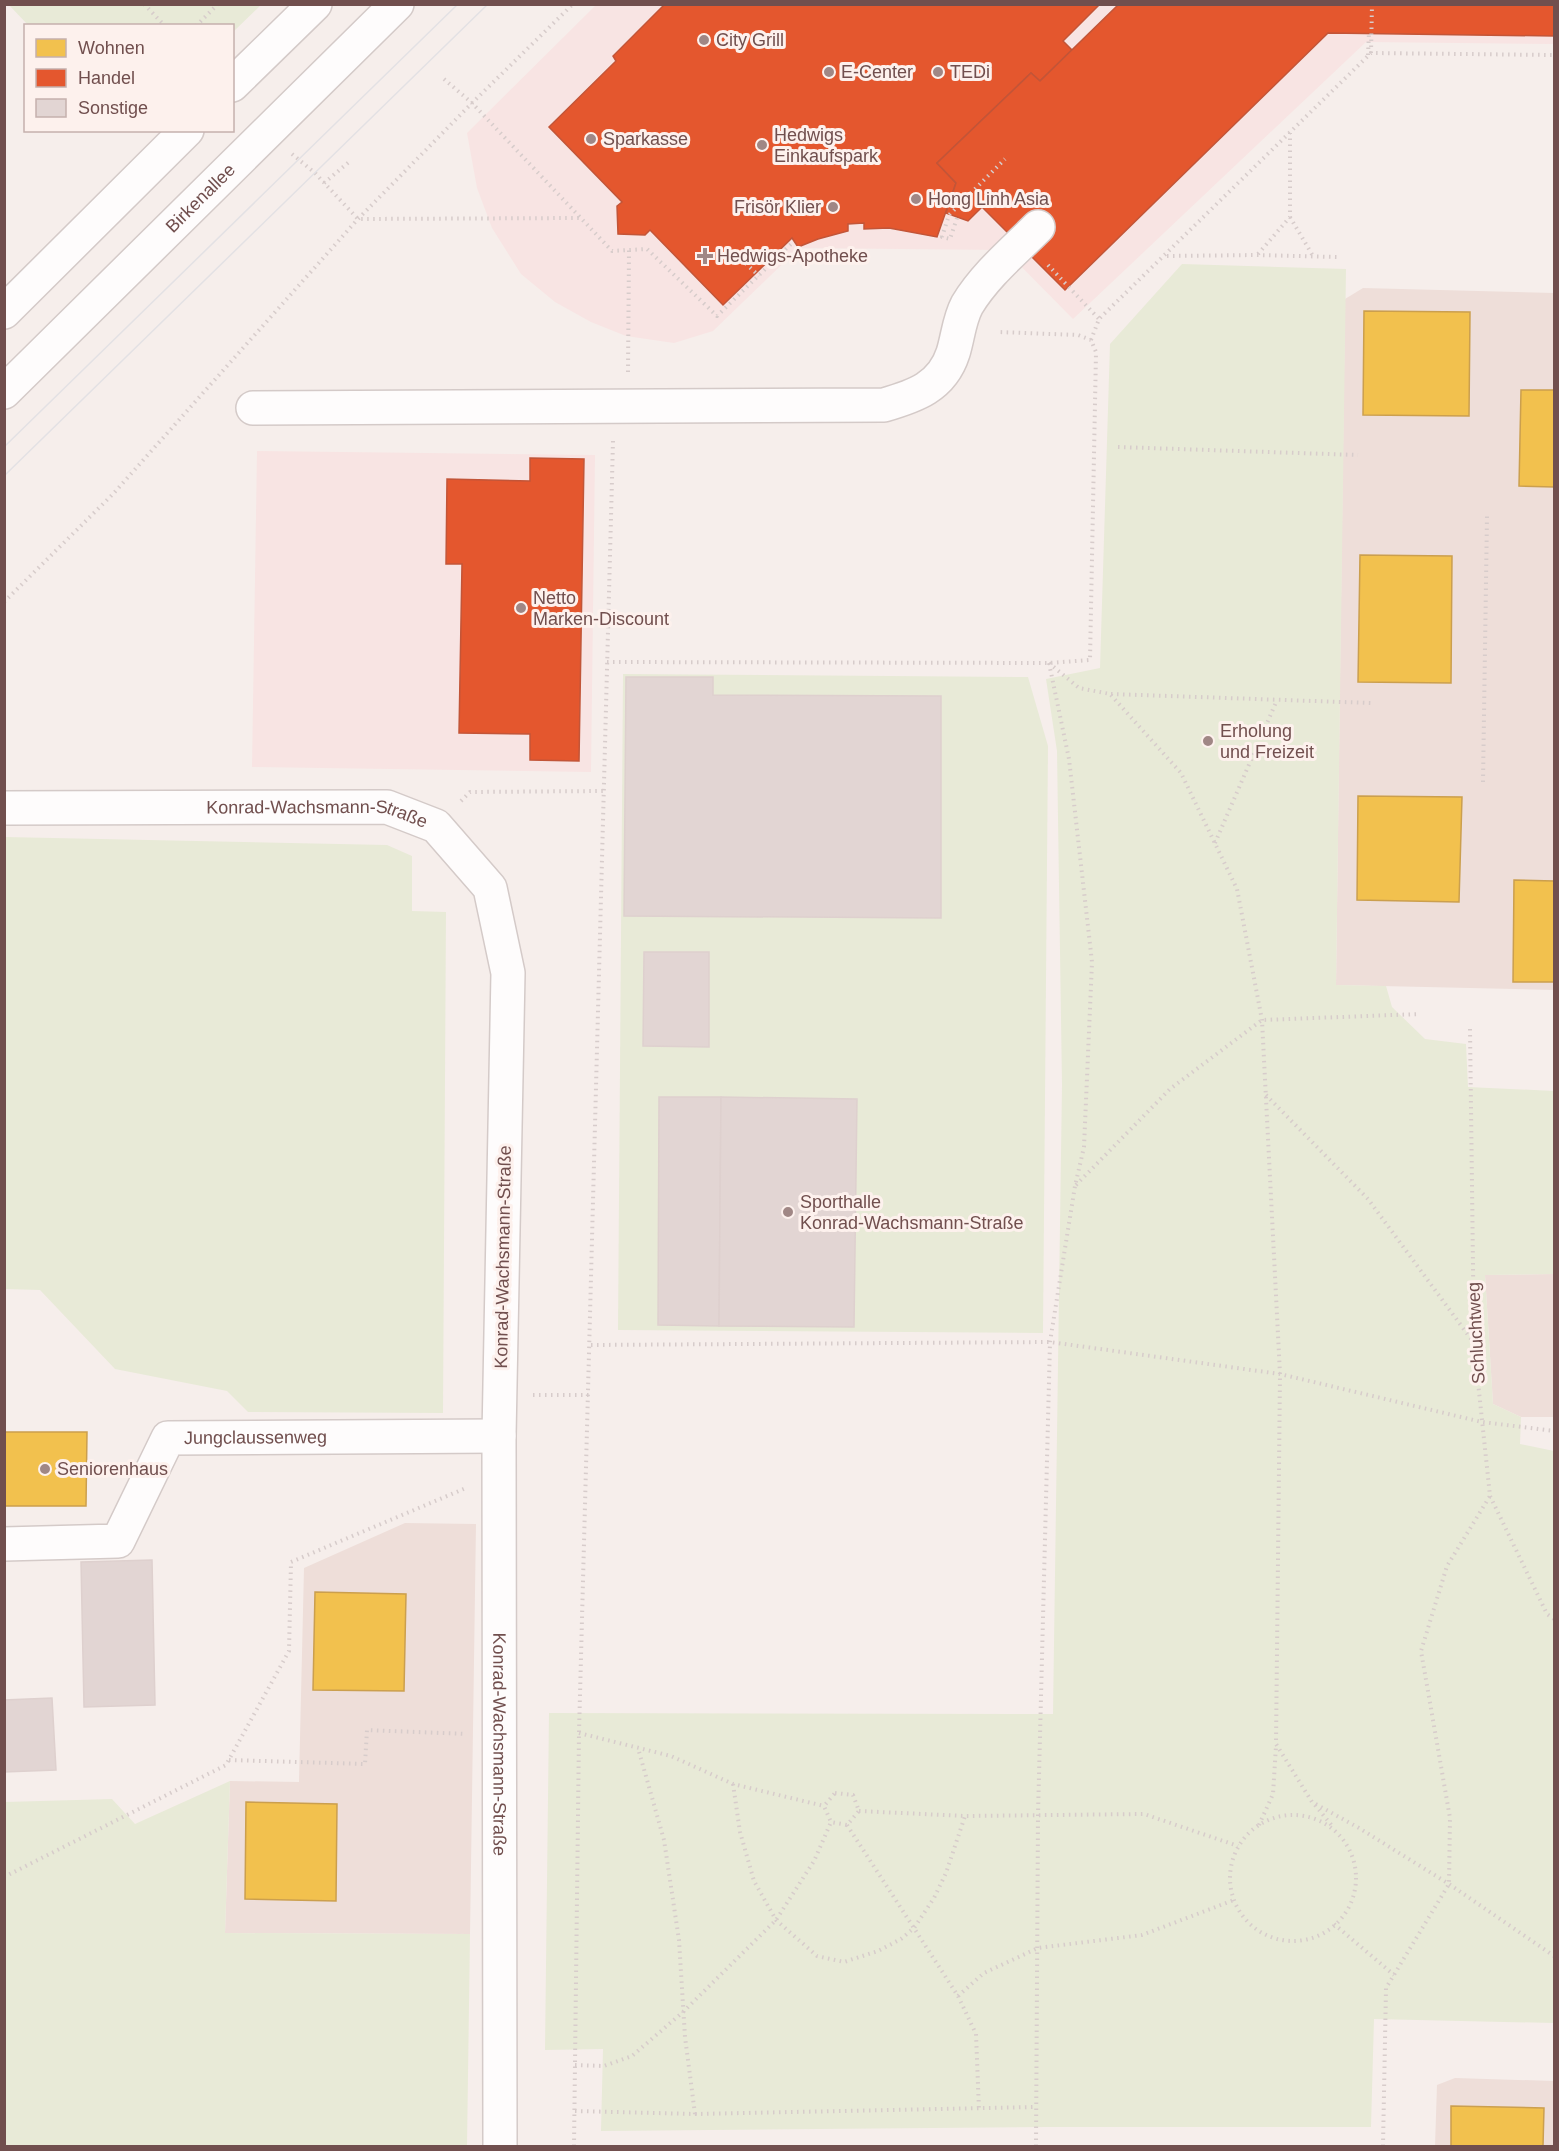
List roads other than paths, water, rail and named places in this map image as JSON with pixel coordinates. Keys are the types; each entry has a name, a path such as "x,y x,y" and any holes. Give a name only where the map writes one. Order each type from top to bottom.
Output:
{"street":[{"path":"234,83 315,4"},
{"name":"Birkenallee","path":"4,392 397,4"},
{"path":"4,312 185,132"},
{"path":"252,408 884,405 912,397 926,390 942,376 953,353 958,326 968,304 993,270 1038,227"},
{"name":"Konrad-Wachsmann-Straße","path":"4,808 387,807 436,826 490,888 508,973 499,1474 500,2146"},
{"name":"Jungclaussenweg","path":"4,1544 118,1541 168,1438 500,1436"}],"tram line":[{"path":"4,447 458,4"},
{"path":"4,476 488,4"}],"place":[{"name":"City Grill","path":"704,40"},
{"name":"E-Center","path":"829,72"},
{"name":"TEDi","path":"938,72"},
{"name":"Sparkasse","path":"591,139"},
{"name":"Hedwigs Einkaufspark","path":"762,145"},
{"name":"Hong Linh Asia","path":"916,199"},
{"name":"Frisör Klier","path":"833,207"},
{"name":"Hedwigs-Apotheke","path":"705,256"},
{"name":"Netto Marken-Discount","path":"521,608"},
{"name":"Erholung und Freizeit","path":"1208,741"},
{"name":"Sporthalle Konrad-Wachsmann-Straße","path":"788,1212"},
{"name":"Seniorenhaus","path":"45,1469"}]}
